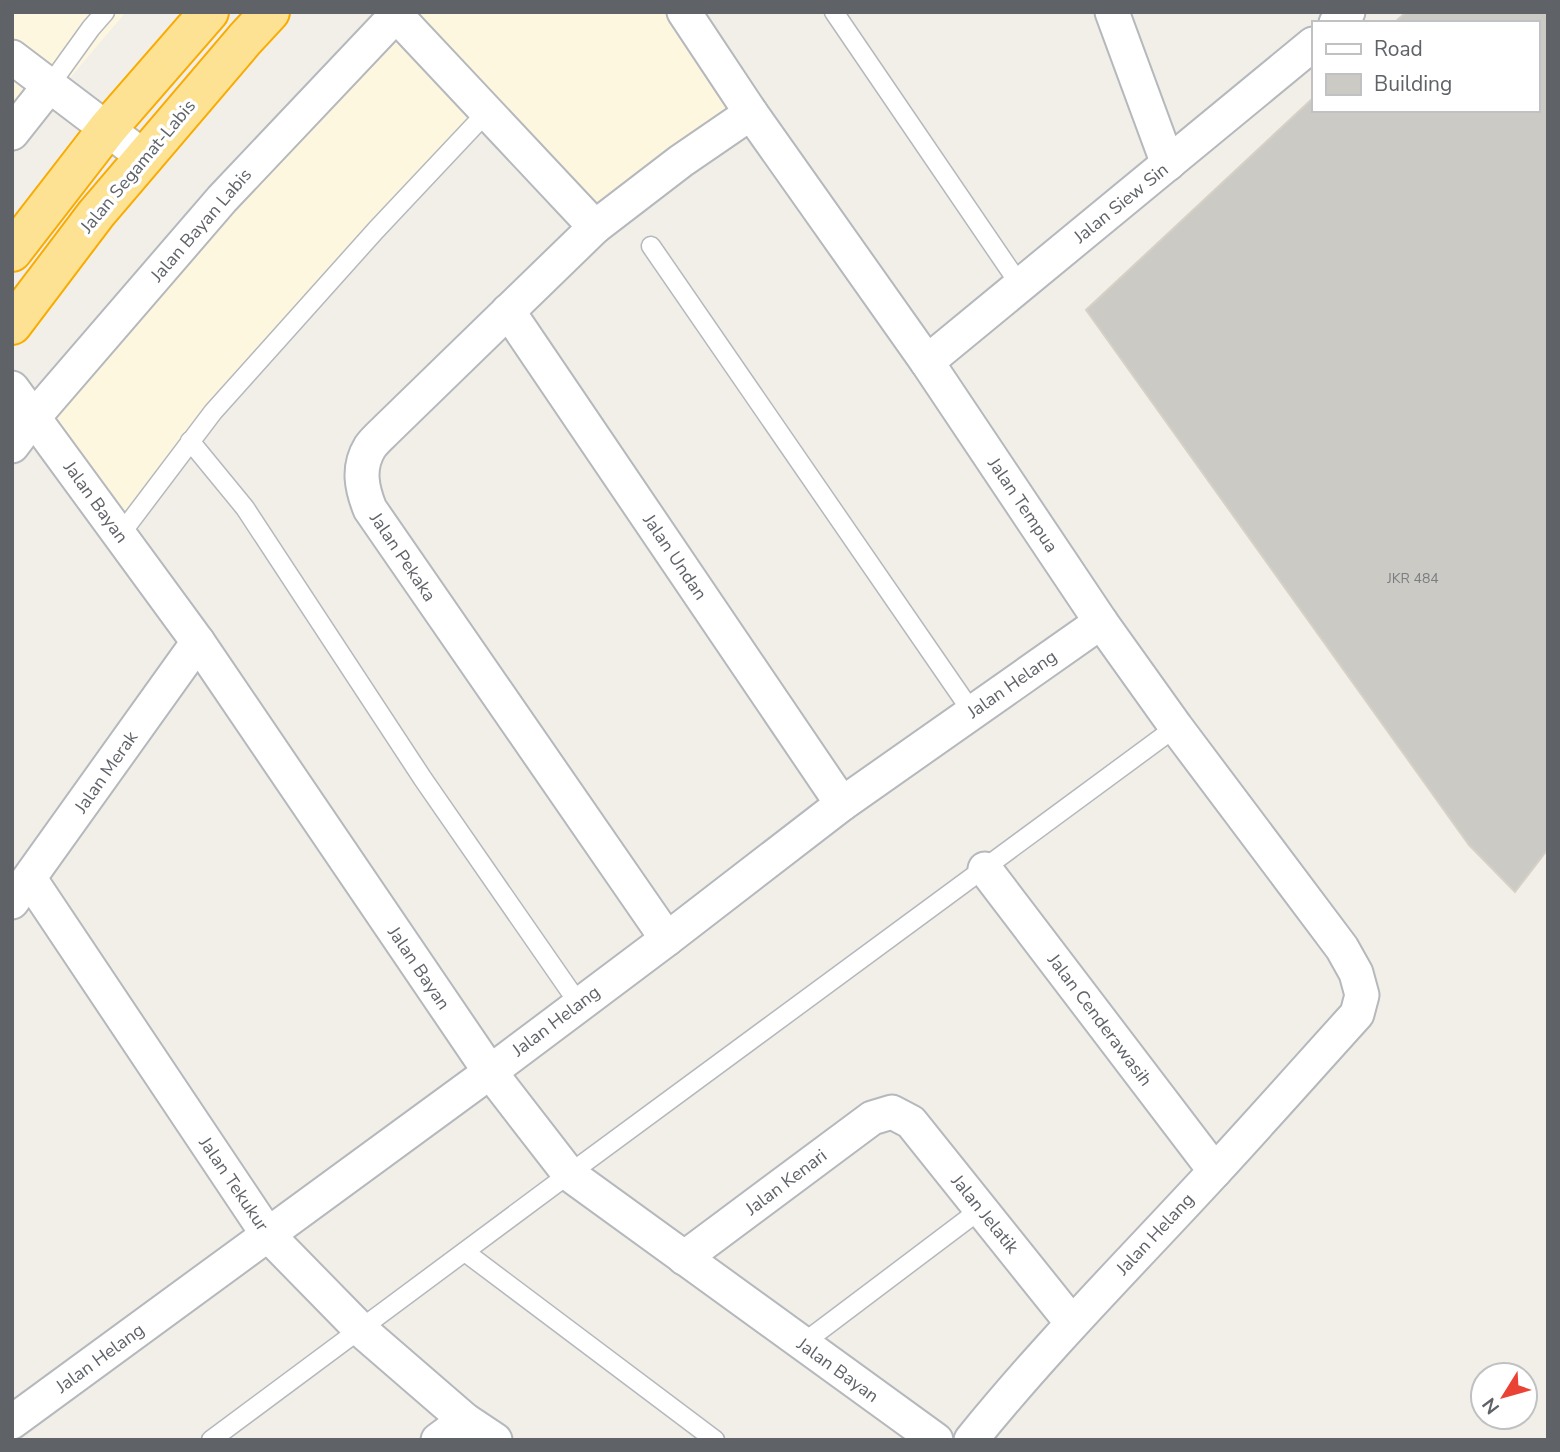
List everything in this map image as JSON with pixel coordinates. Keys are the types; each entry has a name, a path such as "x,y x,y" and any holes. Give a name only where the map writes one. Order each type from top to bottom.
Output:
{"highway":[{"path":"12,252 108,128 209,12"},
{"name":"Jalan Segamat-Labis","path":"12,325 96,214 271,12"}],"street":[{"name":"Jalan Tempua","path":"684,12 751,113 927,362 1101,622 1176,727 1342,948 1356,973 1362,995"},
{"path":"1112,12 1168,164"},
{"path":"397,13 595,227"},
{"name":"Jalan Bayan Labis","path":"12,446 222,199 397,13"},
{"name":"Jalan Siew Sin","path":"927,362 1312,45"},
{"path":"12,57 144,157"},
{"path":"12,134 50,85"},
{"name":"Jalan Pekaka","path":"667,939 370,509 362,489 361,467 370,447 386,430 595,227 681,161 751,113"},
{"name":"Jalan Undan","path":"508,311 842,804"},
{"name":"Jalan Bayan","path":"12,388 198,642 489,1072 569,1174 936,1440"},
{"name":"Jalan Helang","path":"12,1422 489,1072 842,804 1101,622"},
{"name":"Jalan Merak","path":"21,890 198,642"},
{"name":"Jalan Cenderawasih","path":"985,869 1215,1171"},
{"name":"Jalan Tekukur","path":"21,890 268,1235 361,1330 465,1420 495,1440"},
{"name":"Jalan Helang","path":"971,1440 1072,1323 1357,1014 1362,995"},
{"name":"Jalan Jelatik","path":"892,1112 911,1122 1072,1323"},
{"name":"Jalan Kenari","path":"684,1258 872,1118 892,1112"},
{"path":"438,1440 465,1420"}],"lane":[{"path":"50,85 105,12"},
{"path":"834,12 1020,285"},
{"path":"120,535 213,412 376,230 487,112"},
{"path":"651,246 972,712"},
{"path":"190,441 245,508 423,779 579,1004"},
{"path":"211,1440 1176,727"},
{"path":"802,1344 981,1209"},
{"path":"466,1252 715,1440"}],"shaded area":[{"path":"12,12 126,12 52,99 12,152"},
{"path":"379,12 696,12 754,98 595,211 499,107 220,415 115,557 14,420"}],"building":[{"path":"1406,12 1548,12 1548,849 1515,892 1469,845 1086,310 1312,99 1312,112 1539,112 1539,21 1396,21"}]}
